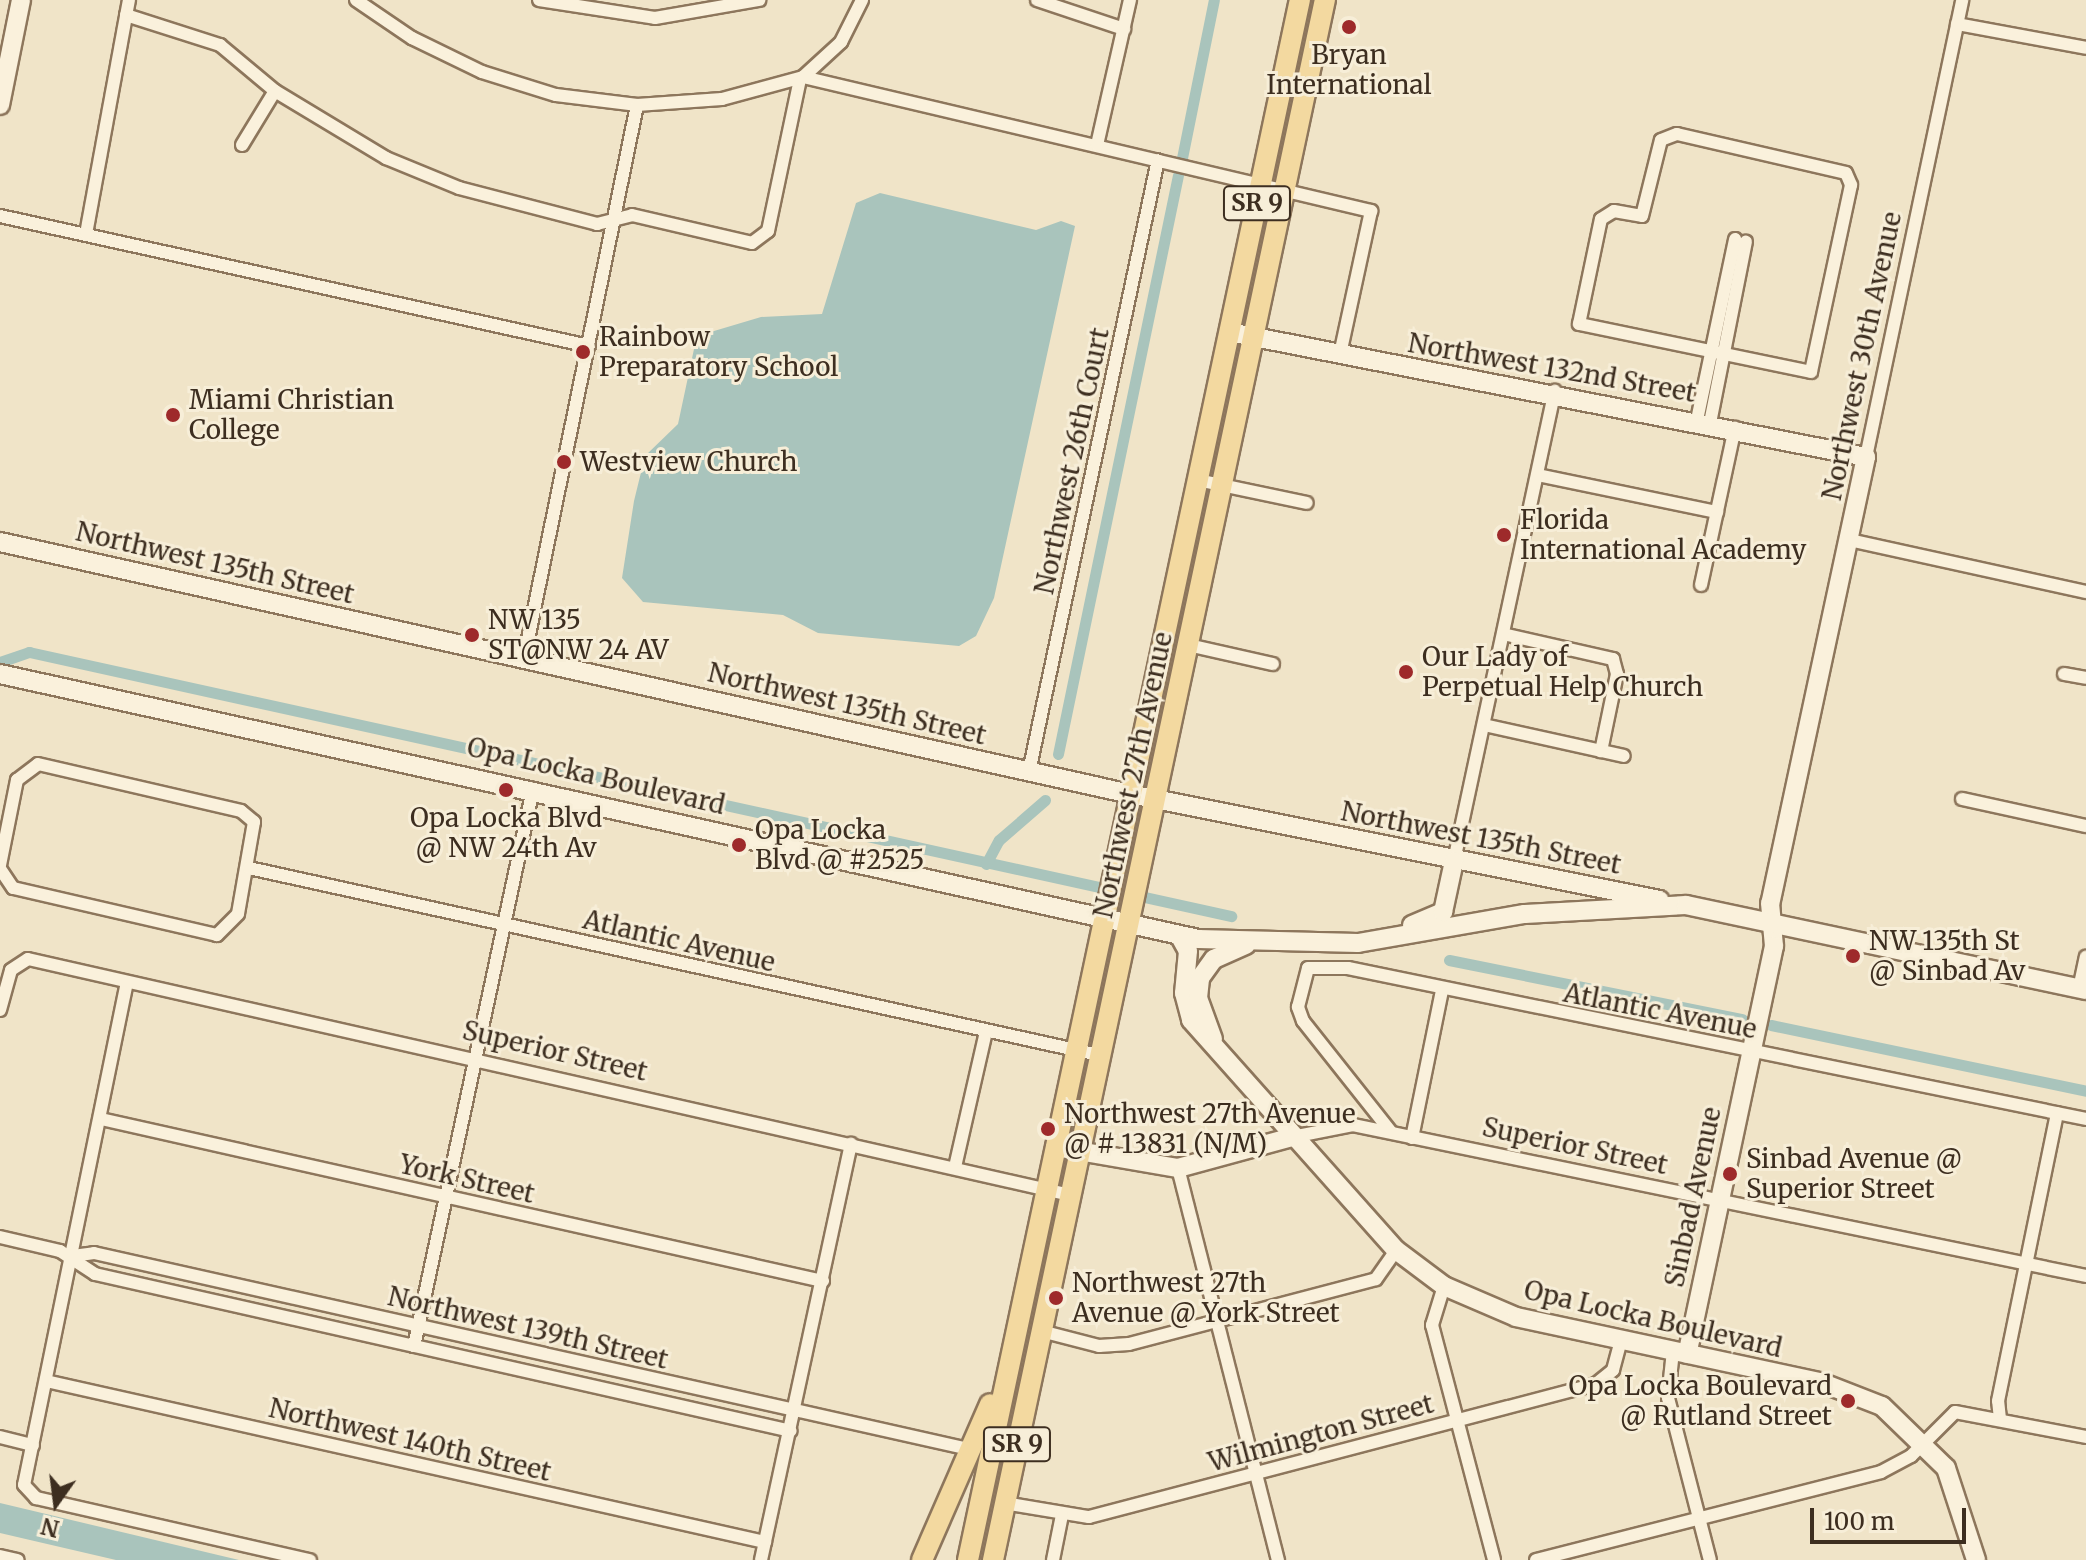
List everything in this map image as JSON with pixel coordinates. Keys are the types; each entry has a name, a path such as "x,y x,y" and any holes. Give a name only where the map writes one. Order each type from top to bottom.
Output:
{"main road":[{"path":"0,105 21,0"},
{"name":"Northwest 27th Avenue","path":"970,1556 1300,0"},
{"name":"Northwest 27th Avenue","path":"993,1560 1325,0"},
{"name":"Northwest 132nd Street","path":"1229,332 1508,391 1555,391 1866,457"},
{"name":"Northwest 30th Avenue","path":"1751,1051 1774,946 1770,903 1866,457"},
{"name":"Northwest 135th Street","path":"0,542 1130,794 1686,905"},
{"name":"Opa Locka Boulevard","path":"8,676 1105,911 1179,935 1292,944 1410,937 1525,914 1686,905 1772,926"},
{"path":"1292,944 1435,919 1447,903 1454,861"},
{"path":"1772,926 2083,990"},
{"name":"Opa Locka Boulevard","path":"1179,935 1188,951 1186,1007 1217,1049 1292,1137 1396,1250 1444,1286 1516,1317 1843,1389 1898,1416 1924,1441 1956,1487 1976,1560"},
{"path":"1217,1049 1198,998 1200,978 1214,959 1250,943"},
{"name":"Sinbad Avenue","path":"1680,1353 1751,1051"},
{"name":"Superior Street","path":"1055,1147 1178,1168 1292,1137"},
{"name":"SR 9","path":"922,1560 1009,1364"}],"street":[{"path":"86,234 129,0"},
{"path":"356,0 412,38 482,72 556,95 637,105 722,99 802,78 1371,211 1340,354"},
{"path":"539,0 655,18 759,0"},
{"path":"126,15 220,45 275,91 386,158 459,188 597,224 632,215 762,241 802,78 841,42 862,0"},
{"path":"1037,0 1124,29"},
{"path":"1097,145 1130,0"},
{"name":"Northwest 30th Avenue","path":"1866,457 1962,0"},
{"path":"1957,24 2086,48"},
{"path":"242,145 275,91"},
{"path":"524,659 637,105"},
{"path":"1677,134 1837,168 1851,185 1811,372 1716,352 1579,324 1601,219 1614,211 1642,216 1661,140 1677,134"},
{"name":"Northwest 26th Court","path":"1029,772 1158,160"},
{"path":"0,216 589,346"},
{"path":"1704,421 1740,241"},
{"path":"1454,861 1555,391"},
{"path":"1701,585 1735,428"},
{"path":"1538,475 1717,512"},
{"path":"1198,480 1307,503"},
{"path":"1849,540 2086,592"},
{"path":"1503,634 1613,659 1617,674 1601,751"},
{"path":"1188,645 1273,664"},
{"path":"2064,674 2086,678"},
{"path":"1484,725 1624,756"},
{"path":"38,764 241,811 254,822 249,868 238,914 217,935 13,888 0,867 17,780 38,764"},
{"path":"414,1346 533,789"},
{"path":"1962,799 2086,826"},
{"name":"Atlantic Avenue","path":"249,868 1099,1055"},
{"path":"2083,990 2086,957"},
{"name":"Superior Street","path":"0,1010 11,970 28,959 1070,1195"},
{"name":"Atlantic Avenue","path":"1391,1132 1319,1044 1298,1007 1308,968 1348,968 1442,990 2086,1119"},
{"path":"127,982 33,1445 26,1493 310,1560"},
{"path":"1412,1138 1442,990"},
{"path":"955,1167 986,1032"},
{"path":"2000,1419 2026,1264 2057,1113"},
{"name":"York Street","path":"101,1119 823,1281"},
{"name":"Superior Street","path":"1292,1137 1353,1125 1717,1203 2086,1276"},
{"path":"761,1560 851,1144"},
{"path":"1178,1168 1278,1560"},
{"name":"Northwest 139th Street","path":"0,1237 73,1256 94,1253 973,1450"},
{"path":"1041,1331 1117,1347 1376,1279 1396,1250"},
{"name":"Northwest 139th Street","path":"73,1256 95,1274 791,1431"},
{"path":"1444,1286 1432,1325 1460,1419 1494,1560"},
{"name":"Wilmington Street","path":"1004,1503 1062,1515 1089,1517 1257,1473 1601,1382 1613,1370 1621,1340"},
{"name":"Sinbad Avenue","path":"1680,1353 1668,1398 1710,1560"},
{"path":"590,1385 595,1366"},
{"name":"Northwest 140th Street","path":"46,1381 765,1542"},
{"path":"1536,1560 1881,1472 1924,1441 1955,1412 2086,1437"},
{"path":"0,1437 33,1445"},
{"path":"1053,1560 1062,1515"},
{"path":"0,1556 18,1560"}],"water":[{"path":"880,193 1036,230 1061,221 1075,226 994,598 976,636 959,646 818,633 783,615 643,602 622,578 634,501 645,456 678,424 694,349 704,334 761,317 822,314 856,203"},
{"path":"0,1503 239,1560 116,1560 0,1533"}],"waterway":[{"path":"1182,158 1214,0"},
{"path":"1058,754 1178,175"},
{"path":"0,662 29,652 1231,916"},
{"path":"986,864 999,840 1045,800"},
{"path":"1449,960 1742,1019"},
{"path":"1771,1025 2086,1091"}],"place":[{"name":"Bryan International","path":"1349,27"},
{"name":"Rainbow Preparatory School","path":"583,352"},
{"name":"Miami Christian College","path":"173,415"},
{"name":"Westview Church","path":"564,462"},
{"name":"Florida International Academy","path":"1504,535"},
{"name":"NW 135 ST@NW 24 AV","path":"472,635"},
{"name":"Our Lady of Perpetual Help Church","path":"1406,672"},
{"name":"Opa Locka Blvd @ NW 24th Av","path":"506,790"},
{"name":"Opa Locka Blvd @ #2525","path":"739,845"},
{"name":"NW 135th St @ Sinbad Av","path":"1853,956"},
{"name":"Northwest 27th Avenue @ # 13831 (N/M)","path":"1048,1129"},
{"name":"Sinbad Avenue @ Superior Street","path":"1730,1174"},
{"name":"Northwest 27th Avenue @ York Street","path":"1056,1298"},
{"name":"Opa Locka Boulevard @ Rutland Street","path":"1848,1401"}]}
